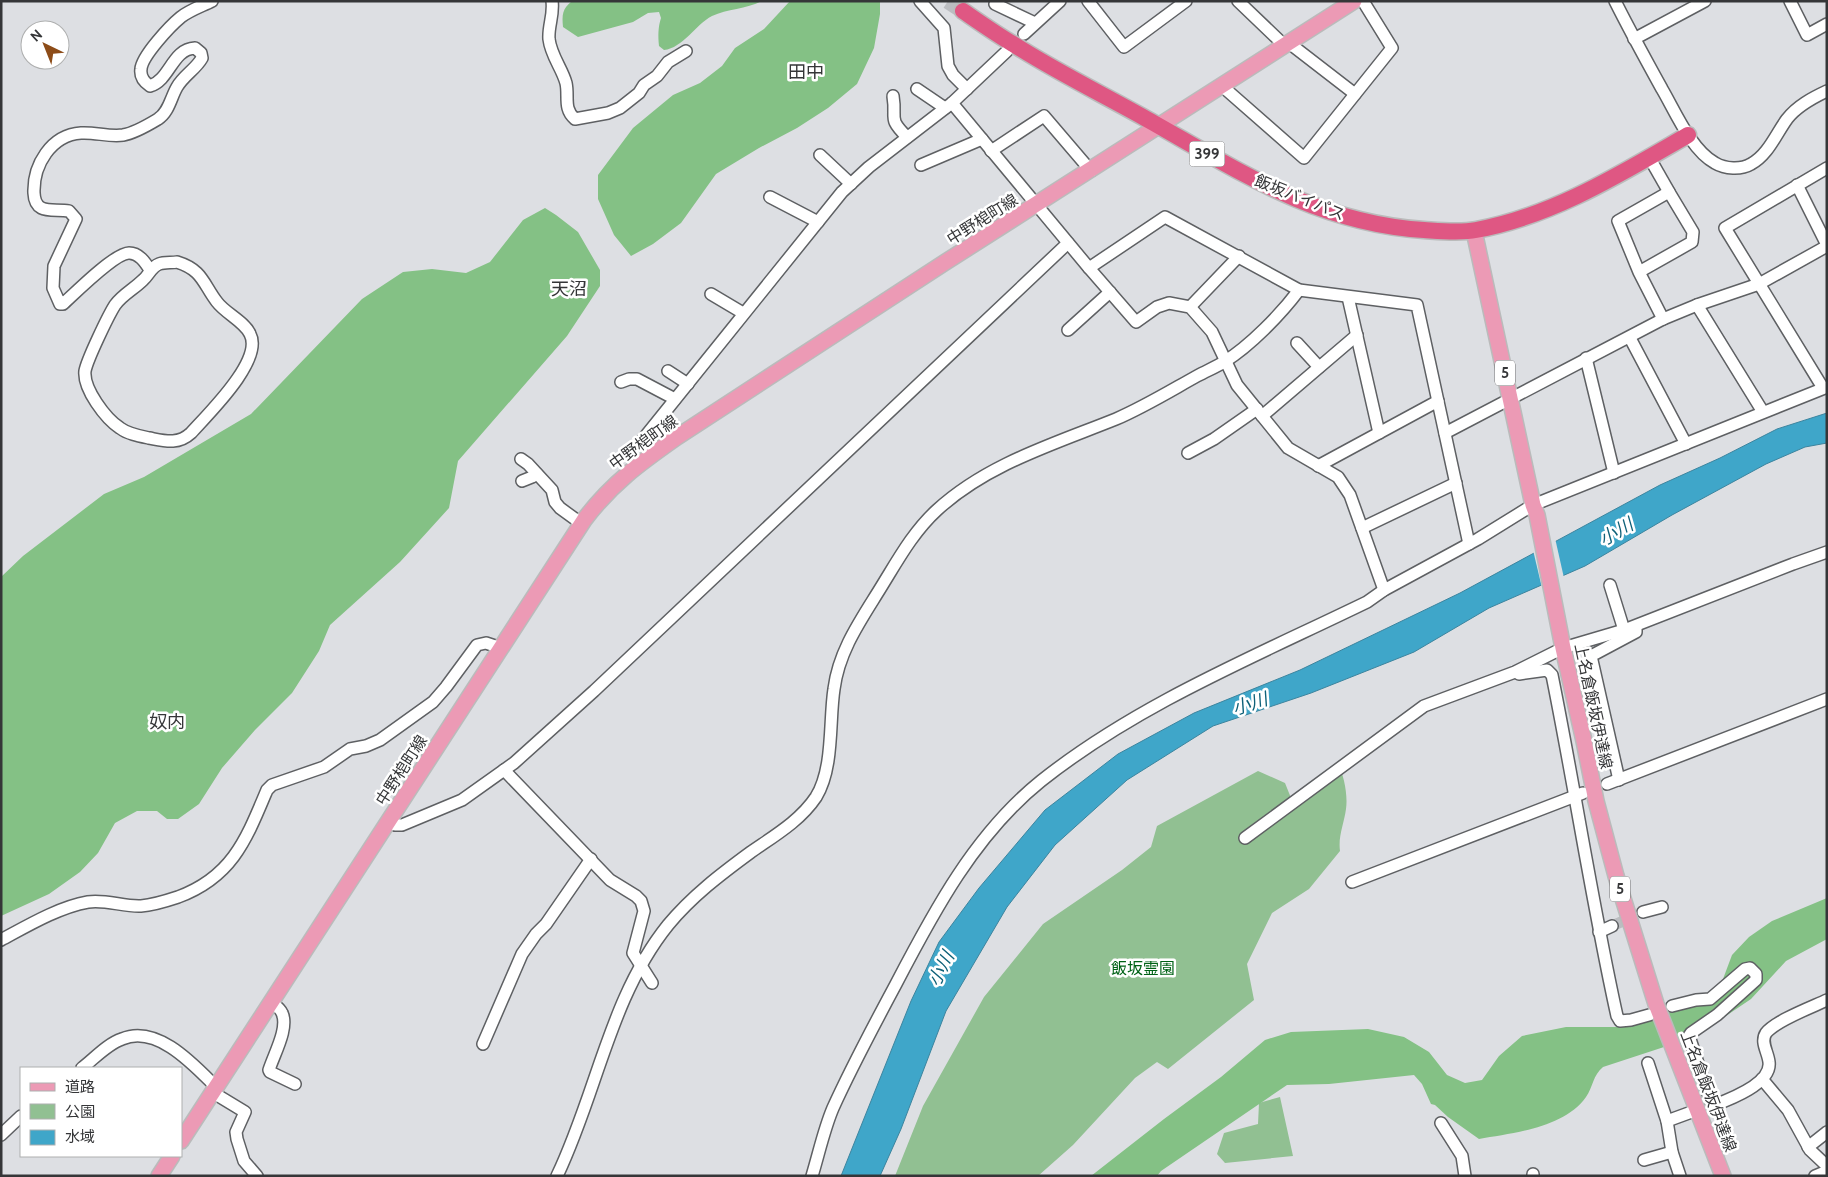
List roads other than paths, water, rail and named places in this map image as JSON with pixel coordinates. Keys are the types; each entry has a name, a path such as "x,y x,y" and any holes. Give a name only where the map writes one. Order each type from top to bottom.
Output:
{"highway":[{"name":"飯坂バイパス","path":"963,11 1013,45 1280,193 1330,212 1394,228 1474,231 1521,219 1569,200 1688,135"}],"main road":[{"name":"中野梍町線","path":"182,1139 582,524 598,502 616,483 670,442 944,263 1160,127 1354,1"},
{"name":"上名倉飯坂伊達線","path":"1474,231 1553,591 1563,648 1596,801 1616,876 1656,1004 1723,1176"},
{"path":"159,1176 171,1157"}],"street":[{"path":"150,270 141,258 135,254 123,254 63,304 60,304 53,288 54,266 76,219 68,211 45,210 36,203 34,198 35,174 46,152 55,143 66,137 79,132 125,135 164,114 176,88 202,58 201,53 195,48 186,50 178,55 164,76 157,83 150,86 142,76 141,69 144,61 165,34 182,17 212,1"},
{"path":"552,1 554,13 550,29 551,48 566,83 568,111 575,118 608,113 620,108 634,97 644,85 657,76 668,62 686,51"},
{"path":"920,1 944,28 948,66 953,75 968,89"},
{"path":"1024,34 1060,1"},
{"path":"1088,1 1124,47 1184,2"},
{"path":"1238,1 1287,44 1355,94"},
{"path":"1222,86 1304,158 1392,48 1363,1"},
{"path":"1614,1 1688,135 1704,155 1715,163 1729,168 1744,167 1760,158 1794,111 1827,91"},
{"path":"1634,38 1705,1"},
{"path":"1790,1 1807,35 1827,24"},
{"path":"995,4 1035,23"},
{"path":"644,438 743,313 850,184 948,106 1007,51"},
{"path":"917,89 948,106 982,139 1136,322 1156,307 1169,303 1190,307 1212,332 1237,386 1288,448 1338,477 1345,485 1384,590"},
{"path":"893,96 896,110 893,117 894,123 907,137"},
{"path":"991,151 1044,116 1091,171"},
{"path":"921,165 982,139"},
{"path":"820,154 850,184"},
{"path":"1639,272 1692,242 1693,232 1649,157"},
{"path":"812,1176 833,1109 923,932 966,862 989,833 1016,804 1064,763 1146,712 1223,671 1367,602 1384,590 1535,510 1614,473 1825,388 1725,228 1827,168"},
{"path":"1445,433 1586,358 1630,338 1663,319 1697,305 1759,284 1827,246 1797,185"},
{"path":"1663,319 1639,272 1618,221 1669,192"},
{"path":"770,197 818,222"},
{"path":"1089,268 1165,217 1299,290 1417,304 1469,544"},
{"path":"388,822 402,825 462,800 525,753 594,691 1068,243"},
{"path":"1190,307 1239,256"},
{"path":"178,262 192,268 206,283 216,302 250,332 252,340 250,354 244,371 236,382 184,439 175,442 133,434 118,427 101,410 92,396 86,378 87,364 115,305 143,281 150,270 158,264 178,262"},
{"path":"558,1176 572,1145 623,1002 640,965 653,945 684,906 727,870 797,819 817,795 823,781 828,752 834,686 843,655 852,634 915,534 933,513 963,488 987,473 1120,417 1226,362 1270,324 1299,290"},
{"path":"1068,330 1110,292"},
{"path":"711,294 743,313"},
{"path":"1348,297 1379,433"},
{"path":"1697,305 1763,412"},
{"path":"1188,453 1260,412 1357,335"},
{"path":"1630,338 1686,444"},
{"path":"1297,343 1319,367"},
{"path":"1586,358 1614,473"},
{"path":"668,371 688,384"},
{"path":"621,382 637,379 676,399"},
{"path":"1318,466 1438,402"},
{"path":"654,426 670,442"},
{"path":"521,460 528,464 552,490 560,508 582,524"},
{"path":"522,481 532,478 537,474"},
{"path":"1362,528 1456,483"},
{"path":"1245,838 1417,710 1515,672 1563,648 1624,630 1793,564 1826,555"},
{"path":"1610,585 1624,630"},
{"path":"1619,780 1591,656 1636,632 1637,625"},
{"path":"1,940 63,910 89,902 134,906 150,905 200,888 231,862 243,843 267,790 272,785 324,767 350,749 366,746 380,740 433,702 477,645 486,642 501,648"},
{"path":"1515,672 1521,675 1547,670 1552,675 1579,794 1588,879 1617,1016 1620,1021 1650,1015"},
{"path":"1607,784 1827,699"},
{"path":"504,770 610,880 636,896 643,905 644,911 633,953 652,982"},
{"path":"1352,882 1579,794"},
{"path":"483,1044 526,948 546,924 590,859"},
{"path":"1643,912 1662,907"},
{"path":"1599,932 1612,926"},
{"path":"1672,1006 1696,1000 1710,999 1745,969 1750,968 1756,974 1756,980 1717,1015 1690,1033 1689,1036 1712,1106 1751,1089 1762,1079 1769,1068 1769,1060 1763,1041 1768,1031 1777,1024 1827,1000"},
{"path":"271,1002 282,1011 284,1021 278,1050 269,1070 294,1084"},
{"path":"83,1067 123,1038 144,1036 158,1040 188,1059 214,1090 245,1112 236,1132 236,1140 244,1161 257,1176"},
{"path":"1648,1063 1668,1121 1672,1152 1680,1176"},
{"path":"1762,1079 1788,1110 1808,1147 1827,1166"},
{"path":"1668,1121 1697,1110"},
{"path":"1,1136 20,1117"},
{"path":"1441,1123 1462,1156 1465,1176"},
{"path":"1808,1147 1827,1132"},
{"path":"1644,1160 1672,1152"},
{"path":"1815,1176 1827,1171"}],"water":[{"name":"小川","path":"1827,413 1827,443 1805,447 1766,464 1672,515 1585,566 1489,608 1414,652 1311,693 1213,726 1127,780 1055,845 1007,907 946,1011 901,1129 880,1176 841,1176 911,1001 939,942 979,888 1045,810 1118,754 1194,713 1300,670 1460,593 1660,485 1720,458 1777,429"}],"tunnel":[{"path":"948,1 963,11"},
{"path":"1612,926 1643,912"}],"district":[{"name":"田中","path":"806,72"},
{"name":"天沼","path":"569,289"},
{"name":"奴内","path":"167,722"}],"park label":[{"name":"飯坂霊園","path":"1143,968"}]}
